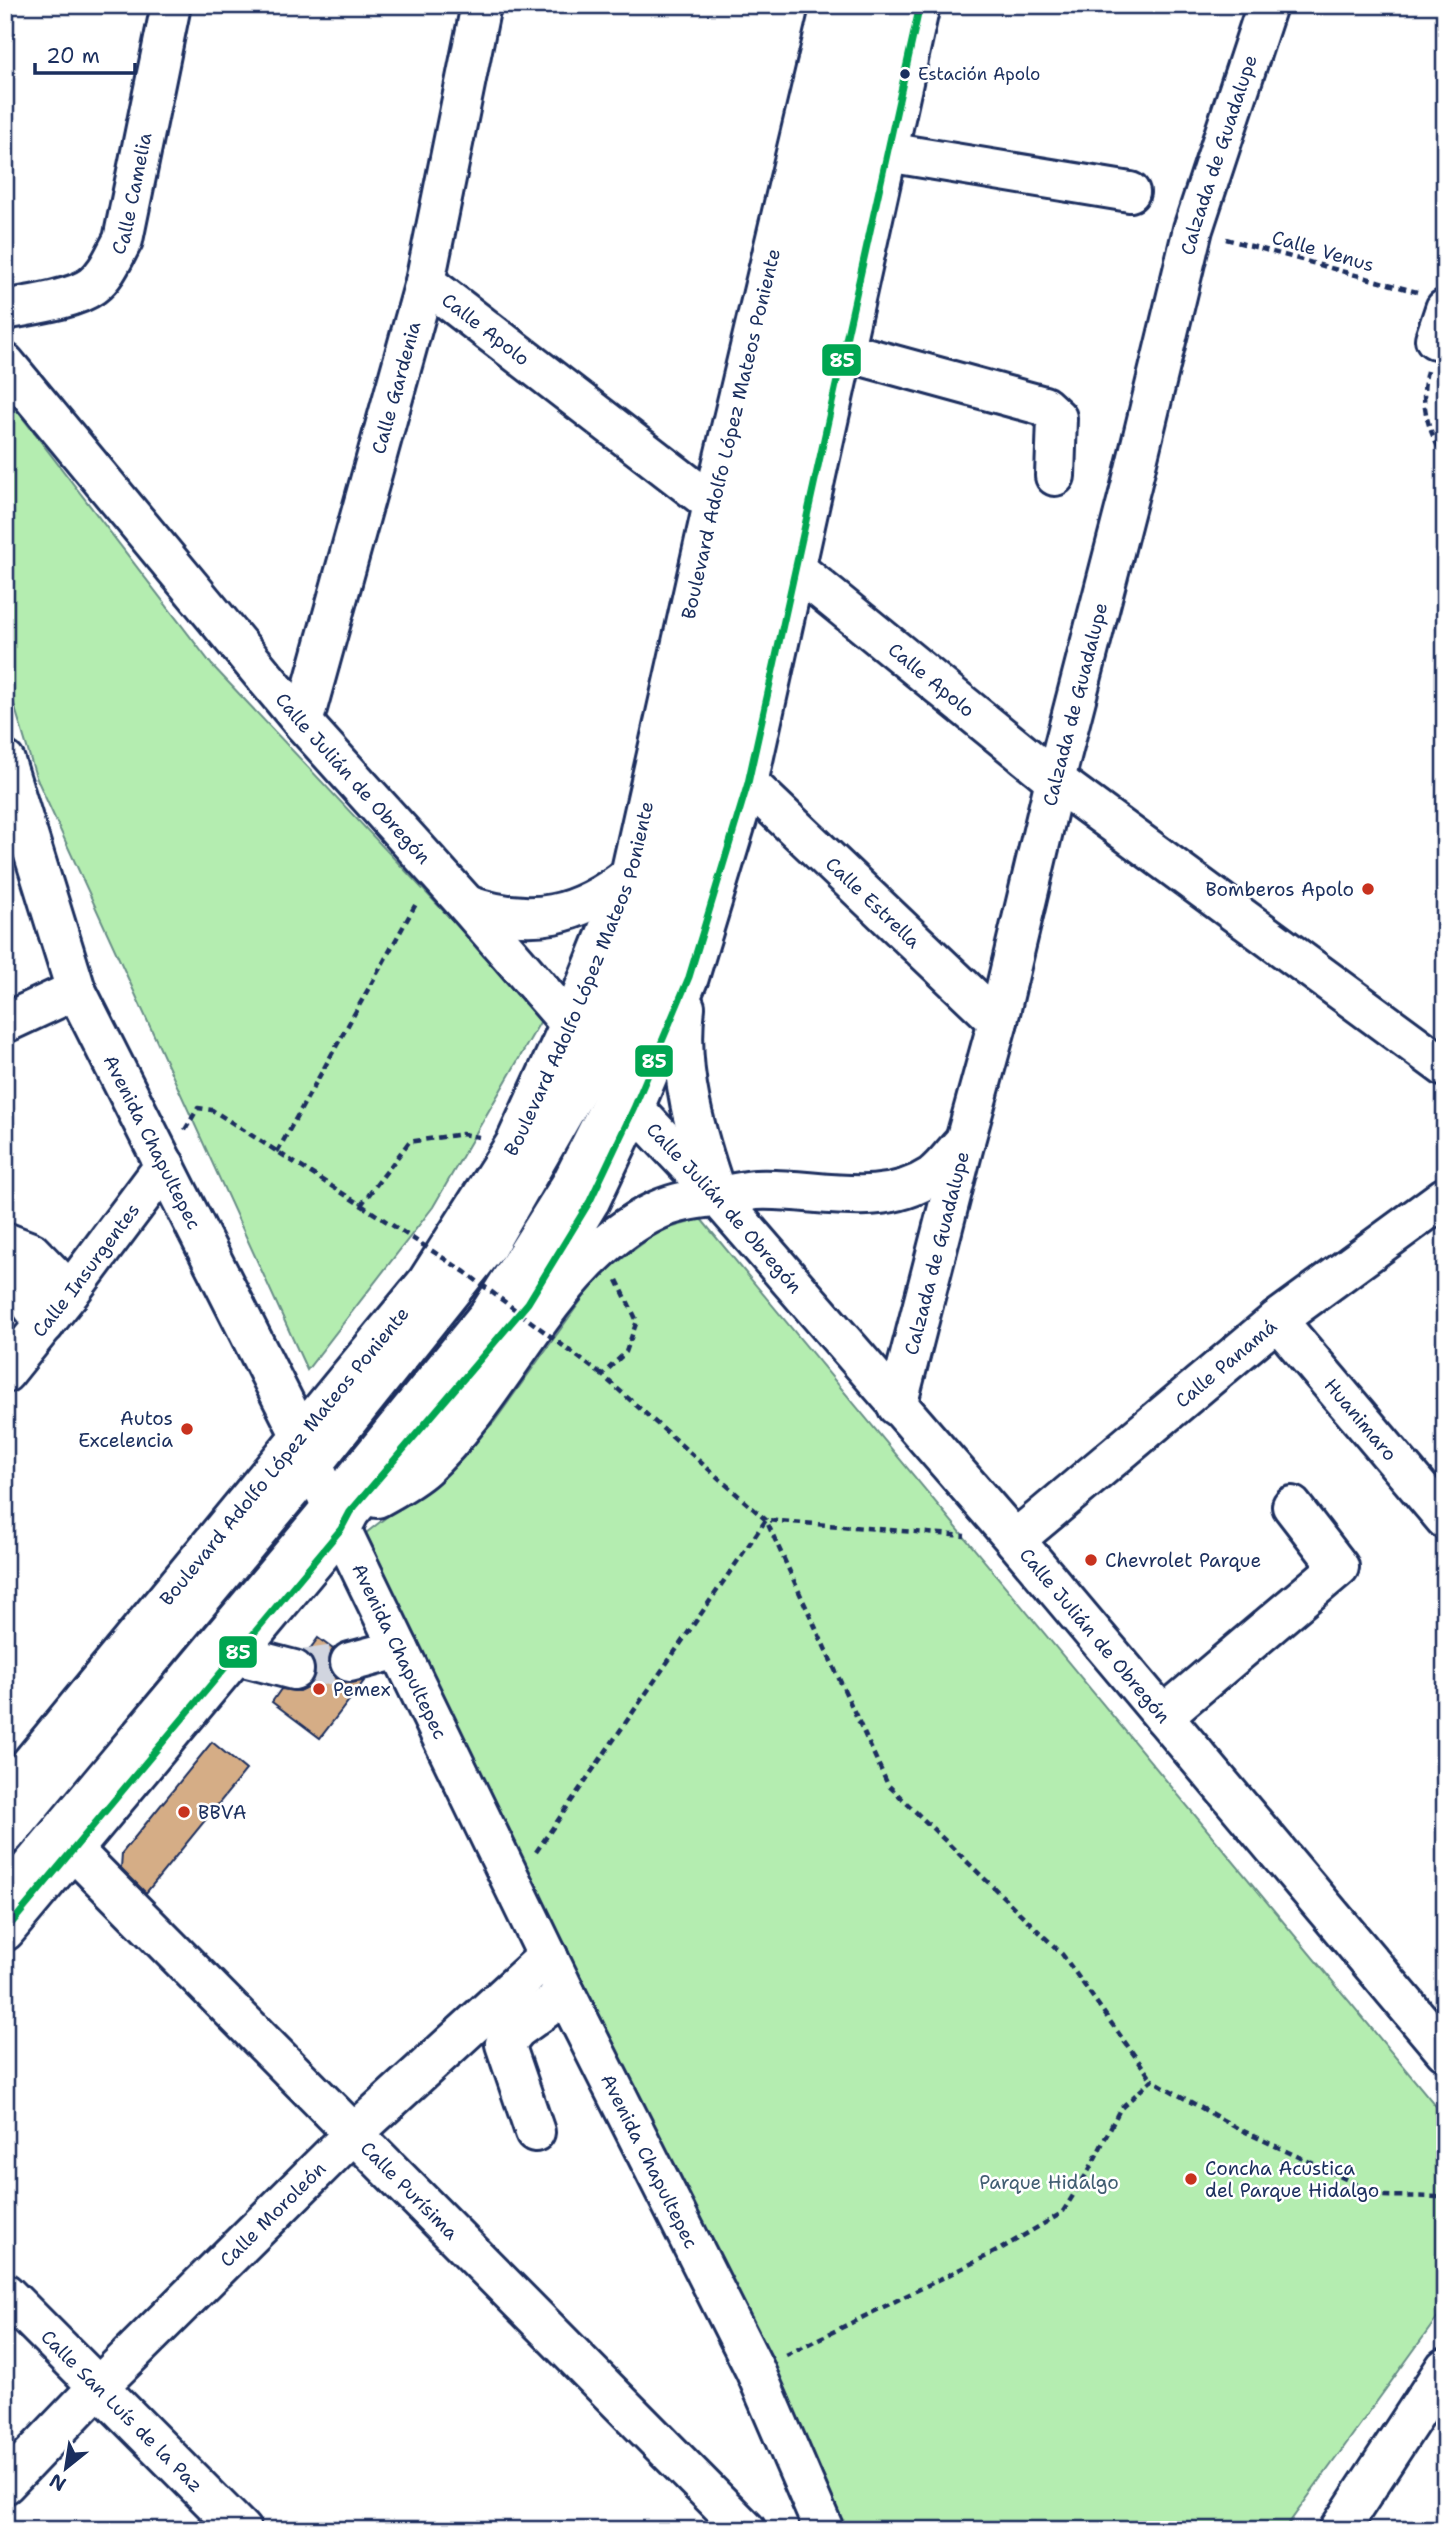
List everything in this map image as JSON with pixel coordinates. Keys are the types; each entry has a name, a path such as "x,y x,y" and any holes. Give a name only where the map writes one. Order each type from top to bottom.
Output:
{"street":[{"name":"Calle Camelia","path":"5,310 71,295 90,287 106,271 123,240 170,5"},
{"name":"Calle Gardenia","path":"303,723 425,282 481,5"},
{"name":"Boulevard Adolfo López Mateos Poniente","path":"10,1780 306,1451 427,1282 514,1144 570,1024 630,874 727,515 831,5"},
{"path":"5,1835 306,1451 487,1247 594,1058 649,918 727,515 866,5"},
{"path":"717,1196 690,1109 684,1065 683,1021 689,977 748,783 784,560 900,5"},
{"path":"5,1898 528,1303 590,1201 681,930 843,352 920,5"},
{"name":"Calzada de Guadalupe","path":"897,1406 998,1021 1055,780 1128,499 1193,229 1267,5"},
{"path":"887,152 1130,192"},
{"name":"Calle Apolo","path":"425,282 784,560 1055,780 1445,1067"},
{"path":"843,352 1044,406 1057,418 1055,476"},
{"name":"Calle Julián de Obregón","path":"5,363 303,723 467,905 570,1024 626,1098 717,1196 1015,1540 1445,2051"},
{"name":"Avenida Chapultepec","path":"5,761 76,990 341,1517 399,1649 513,1885 755,2370 824,2530"},
{"name":"Calle Estrella","path":"748,783 998,1021"},
{"path":"467,905 491,914 516,917 553,915 589,904 611,891 630,874"},
{"path":"626,1098 689,977"},
{"path":"5,1023 76,990"},
{"path":"5,1931 236,1655 341,1517 399,1485 425,1467 466,1420 572,1278 602,1247 634,1222 692,1198 756,1190 855,1195 895,1192 933,1175 965,1141"},
{"name":"Calle Insurgentes","path":"5,1373 70,1292 165,1165"},
{"name":"Calle Panamá","path":"1015,1540 1277,1320 1445,1197"},
{"path":"5,1242 31,1252 70,1292"},
{"path":"5,1258 9,1275 45,1324"},
{"name":"Huanimaro","path":"1277,1320 1445,1519"},
{"path":"1163,1716 1339,1567 1292,1506"},
{"path":"349,1662 399,1649"},
{"path":"236,1655 294,1670"},
{"name":"Calle Purísima","path":"72,1849 746,2530"},
{"name":"Calle Moroleón","path":"5,2484 98,2387 353,2134 548,1956"},
{"path":"535,2132 505,2044 517,2029 566,1994"},
{"name":"Calle San Luís de la Paz","path":"5,2293 241,2530"},
{"path":"1339,2530 1445,2368"}],"path":[{"name":"Calle Venus","path":"1193,229 1433,313"},
{"path":"1433,313 1424,411 1433,440 1445,459"},
{"path":"277,1152 435,870"},
{"path":"165,1165 198,1108 212,1110 465,1272 602,1375 766,1520 888,1785 1062,1954 1152,2080 1237,2128 1382,2196 1445,2197"},
{"path":"361,1205 409,1142 462,1134 514,1144"},
{"path":"602,1247 637,1321 626,1352 602,1375"},
{"path":"766,1520 1015,1540"},
{"path":"513,1885 766,1520"},
{"path":"755,2370 997,2251 1062,2213 1089,2170 1120,2109 1152,2080"}],"green space":[{"path":"5,395 212,665 543,1017 433,1207 307,1370 36,777 5,675"},
{"name":"Parque Hidalgo","path":"701,1219 1445,2117 1445,2307 1284,2530 841,2530 755,2370 366,1533 444,1472 494,1422 598,1277 659,1231"}],"building":[{"name":"Pemex","path":"318,1638 333,1649 329,1657 329,1667 335,1678 345,1683 364,1681 320,1738 272,1702 281,1689 299,1691 310,1685 315,1676 315,1665 307,1653"},
{"name":"BBVA","path":"212,1742 246,1770 146,1893 121,1868 122,1853"}],"tunnel":[{"path":"294,1670 350,1662"}],"transit line":[{"name":"85","path":"5,1931 341,1529 350,1512 528,1303 590,1201 634,1108 689,977 748,783 920,5"}],"place":[{"name":"Estación Apolo","path":"905,74"},
{"name":"Bomberos Apolo","path":"1368,889"},
{"name":"Autos Excelencia","path":"187,1429"},
{"name":"Chevrolet Parque","path":"1091,1560"},
{"name":"Pemex","path":"319,1689"},
{"name":"BBVA","path":"184,1812"},
{"name":"Concha Acustica del Parque Hidalgo","path":"1191,2179"}]}
